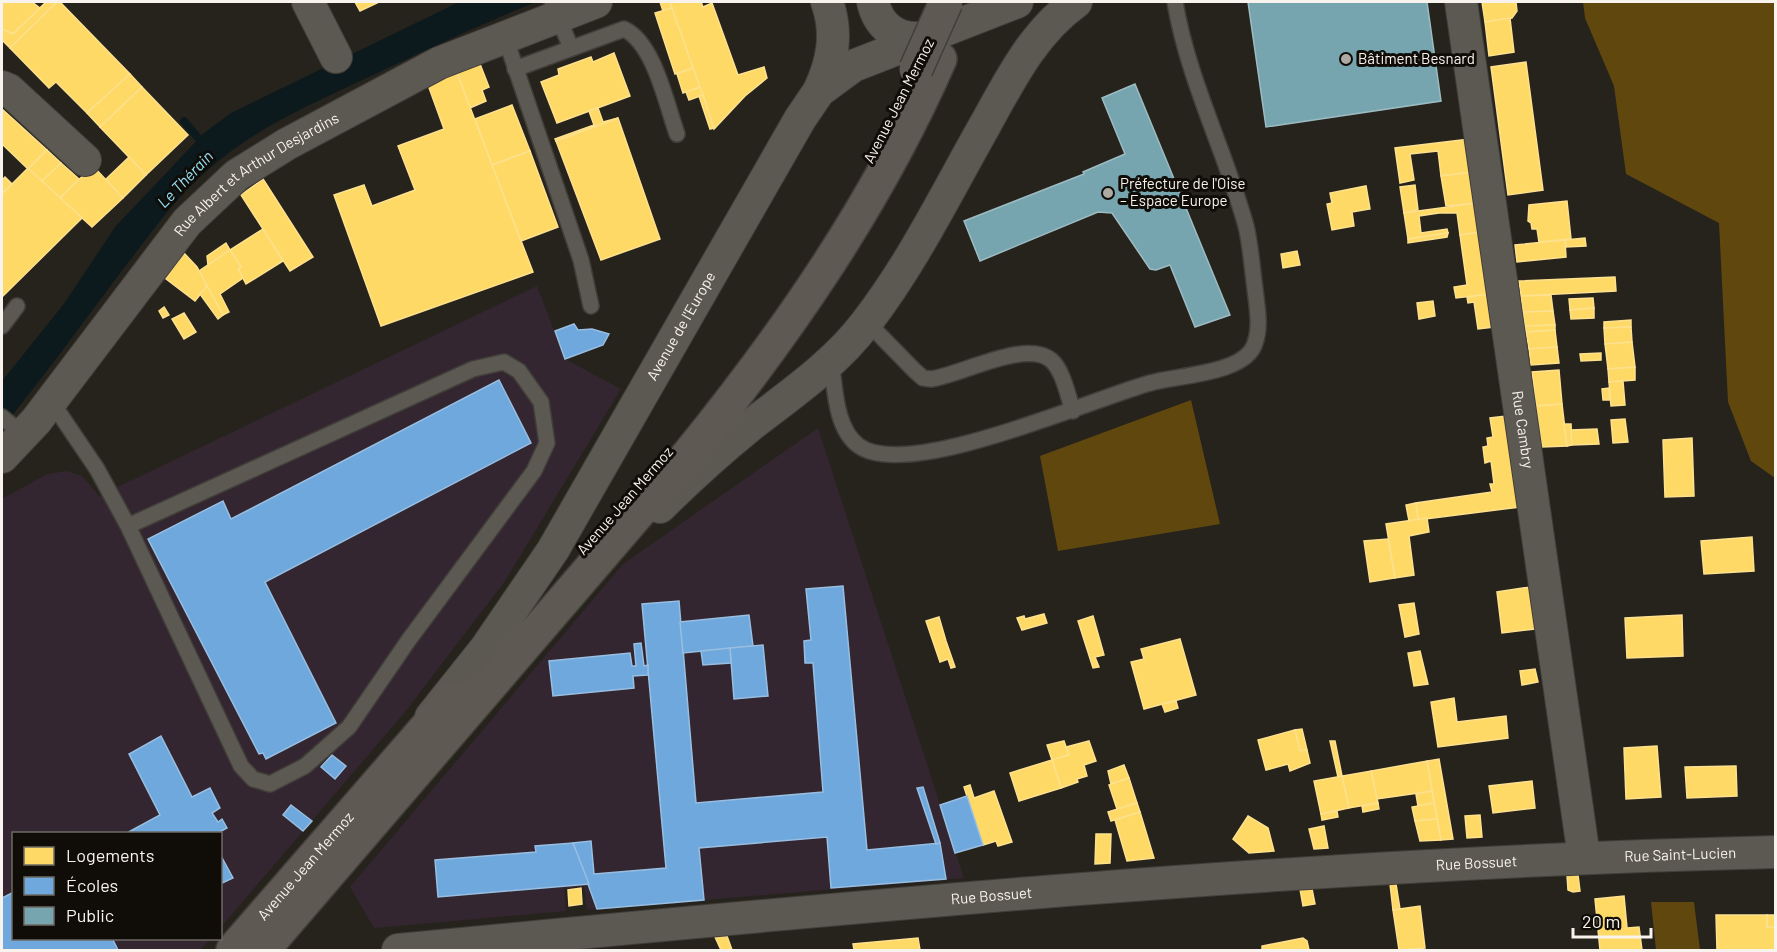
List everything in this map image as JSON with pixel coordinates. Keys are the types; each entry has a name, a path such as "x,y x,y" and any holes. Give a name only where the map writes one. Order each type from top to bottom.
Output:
{"main road":[{"name":"Avenue Jean Mermoz","path":"263,951 557,609 713,423 799,309 888,164 925,55 946,2"},
{"name":"Avenue Jean Mermoz","path":"233,951 414,739 526,618 697,417 753,343 844,205 925,55 972,9"}],"street":[{"path":"308,2 336,57"},
{"name":"Rue Albert et Arthur Desjardins","path":"2,457 12,426 51,401 102,336 143,277 197,210 223,185 254,163 287,144 422,72 505,37 555,9 596,2"},
{"path":"819,91 833,53 833,27 827,2"},
{"path":"873,2 879,18 892,32 925,55"},
{"path":"972,9 1017,2"},
{"path":"557,609 693,475 831,362 867,322 921,239 1022,60 1049,24 1076,2"},
{"name":"Rue Cambry","path":"1461,2 1584,856"},
{"path":"972,9 1007,27 1018,43 1022,60"},
{"name":"Avenue de l'Europe","path":"414,739 493,639 553,550 800,119 819,91 853,66 925,55"},
{"path":"2,87 9,90 85,160"},
{"name":"Rue Saint-Lucien","path":"1584,856 1776,852"},
{"name":"Rue Bossuet","path":"398,951 1137,885 1584,856"}],"lane":[{"path":"831,362 839,414 851,437 858,446 881,455 896,457 919,454 1013,430 1150,383 1235,364 1252,352 1256,342 1258,318 1248,234 1187,57 1175,2"},
{"path":"555,9 571,48"},
{"path":"515,69 624,29 634,34 649,53 677,134"},
{"path":"505,37 581,260 591,306"},
{"path":"2,326 17,306"},
{"path":"867,322 915,371 931,379 1016,354 1039,354 1051,360 1056,367 1073,411"},
{"path":"51,401 97,469 128,526 241,766 253,779 270,784 305,766 349,727 408,641 534,471 547,443 541,402 519,371 504,362 472,369 128,526"}],"shaded area":[{"path":"1583,2 1775,2 1775,478 1751,461 1728,402 1719,223 1626,174 1614,86 1585,18"},
{"path":"537,286 565,359 621,389 505,581 405,712 222,926 222,832 12,832 12,940 210,940 200,950 2,950 2,499 47,474 67,471 82,476 99,496"},
{"path":"1191,400 1220,524 1058,551 1040,456"},
{"path":"818,428 964,878 587,910 584,886 564,889 566,911 374,928 350,887 623,564"},
{"path":"1651,902 1694,902 1700,950 1656,950"}],"water":[{"name":"Le Thérain","path":"459,2 536,2 447,40 280,120 226,155 198,178 169,210 2,428 2,381 63,305 115,227 204,133 231,113"}],"building: Logements":[{"path":"2,2 32,2 40,8 13,34 2,29"},
{"path":"46,2 57,2 10,48 2,40 2,29 13,34"},
{"path":"57,2 60,2 130,74 87,113 56,82 49,88 10,48"},
{"path":"355,2 379,2 360,11"},
{"path":"660,2 670,2 672,8 663,11"},
{"path":"670,2 701,2 703,7 712,3 738,75 764,67 767,78 745,96 714,129"},
{"path":"1482,2 1516,2 1517,11 1512,18 1485,22"},
{"path":"672,8 693,68 675,74 655,13"},
{"path":"1510,18 1514,52 1489,56 1485,22"},
{"path":"614,53 630,96 557,123 541,82 559,75 558,69 591,57 593,62"},
{"path":"1526,62 1543,190 1508,195 1491,67"},
{"path":"480,64 489,87 482,90 486,101 470,108 457,73"},
{"path":"693,68 700,87 683,93 677,74"},
{"path":"457,73 533,272 381,326 334,195 364,185 372,206 415,190 398,146 444,129 428,85"},
{"path":"130,74 142,87 100,127 87,113"},
{"path":"142,87 188,135 146,175 100,127"},
{"path":"700,87 703,95 689,100 686,92"},
{"path":"703,95 714,128 710,129 699,96"},
{"path":"512,105 530,151 492,165 475,119"},
{"path":"598,108 603,122 618,118 556,141 555,139 594,125 589,111"},
{"path":"2,109 47,150 28,169 2,144"},
{"path":"618,118 660,239 601,260 556,141"},
{"path":"1469,139 1473,172 1441,176 1438,151 1410,154 1414,180 1400,183 1395,148"},
{"path":"47,150 61,163 42,181 28,169"},
{"path":"530,151 558,227 521,241 492,165"},
{"path":"129,157 146,175 123,198 105,180"},
{"path":"61,163 79,179 60,198 42,181"},
{"path":"93,166 123,198 92,227 60,198"},
{"path":"28,168 82,218 2,297 2,194"},
{"path":"1473,172 1477,203 1446,206 1441,176"},
{"path":"5,177 12,184 2,193 2,180"},
{"path":"263,179 313,257 290,271 241,195"},
{"path":"1415,185 1418,210 1404,213 1400,187"},
{"path":"1366,186 1370,209 1352,212 1354,226 1332,230 1327,204 1332,203 1330,193"},
{"path":"1567,201 1571,239 1539,242 1537,229 1532,229 1528,221 1529,205"},
{"path":"1477,203 1481,232 1460,235 1457,213 1439,213 1419,216 1421,233 1447,229 1448,233 1408,239 1404,213"},
{"path":"263,229 283,261 246,284 238,269 241,267 230,250"},
{"path":"1481,232 1490,294 1456,298 1454,287 1467,285 1460,235"},
{"path":"1448,233 1447,237 1408,243 1408,239"},
{"path":"1585,238 1586,246 1566,247 1565,240"},
{"path":"1565,240 1566,257 1517,262 1515,245"},
{"path":"226,243 230,250 208,265 207,256"},
{"path":"230,250 241,267 238,269 243,278 220,294 229,312 223,315 199,271"},
{"path":"1297,251 1300,265 1283,268 1281,254"},
{"path":"184,253 197,267 207,286 195,301 165,278"},
{"path":"1615,277 1616,291 1521,296 1519,281"},
{"path":"207,286 223,315 218,319 200,294"},
{"path":"1490,294 1494,327 1478,329 1474,302 1468,303 1467,297"},
{"path":"1551,295 1553,311 1523,312 1521,296"},
{"path":"1593,298 1594,308 1570,310 1569,299"},
{"path":"1433,301 1435,316 1419,319 1417,303"},
{"path":"164,307 169,315 163,318 159,311"},
{"path":"1594,308 1594,318 1571,319 1570,310"},
{"path":"1553,311 1555,325 1525,326 1523,312"},
{"path":"184,313 196,332 184,339 172,319"},
{"path":"1631,320 1631,327 1604,328 1604,322"},
{"path":"1555,325 1555,330 1526,332 1525,326"},
{"path":"1631,327 1632,342 1605,344 1604,328"},
{"path":"1555,330 1557,347 1529,349 1526,332"},
{"path":"1632,342 1635,367 1608,369 1605,344"},
{"path":"1557,347 1559,363 1531,365 1529,349"},
{"path":"1601,353 1601,360 1581,361 1580,354"},
{"path":"1635,367 1635,380 1609,382 1608,369"},
{"path":"1559,370 1562,404 1536,406 1532,372"},
{"path":"1623,381 1625,405 1611,406 1609,382"},
{"path":"1609,388 1610,400 1603,400 1602,389"},
{"path":"1562,404 1567,446 1542,447 1536,406"},
{"path":"1506,416 1520,507 1418,520 1416,503 1492,492 1490,484 1494,484 1491,461 1485,463 1483,447 1488,446 1487,438 1493,437 1490,418"},
{"path":"1625,419 1628,442 1613,443 1611,420"},
{"path":"1564,424 1571,424 1572,445 1567,446"},
{"path":"1597,429 1599,444 1572,445 1571,430"},
{"path":"1692,438 1694,496 1665,497 1663,440"},
{"path":"1416,503 1418,520 1409,521 1406,505"},
{"path":"1427,518 1429,532 1409,536 1414,575 1395,578 1386,524"},
{"path":"1752,537 1754,571 1704,574 1701,541"},
{"path":"1388,539 1395,578 1370,582 1364,541"},
{"path":"1530,587 1535,629 1502,633 1497,592"},
{"path":"1414,603 1419,634 1405,637 1399,605"},
{"path":"1044,614 1047,623 1022,630 1017,618 1024,616 1025,619"},
{"path":"1682,615 1683,656 1627,658 1625,618"},
{"path":"1093,616 1104,655 1095,657 1099,667 1093,668 1078,621"},
{"path":"939,617 955,667 951,668 948,659 940,662 926,621"},
{"path":"1180,639 1196,695 1144,709 1131,662 1144,659 1141,649"},
{"path":"1420,651 1428,684 1414,686 1408,653"},
{"path":"1535,669 1538,682 1522,685 1520,671"},
{"path":"1454,698 1457,722 1506,716 1508,738 1438,747 1431,702"},
{"path":"1176,701 1178,708 1165,712 1162,704"},
{"path":"1302,729 1307,750 1300,751 1295,730"},
{"path":"1295,730 1300,751 1307,750 1310,763 1290,771 1288,764 1266,770 1258,740"},
{"path":"1064,741 1069,755 1052,760 1047,745"},
{"path":"1089,741 1096,761 1084,765 1087,776 1061,788 1052,760 1069,755 1066,747"},
{"path":"1330,741 1335,741 1342,776 1338,777"},
{"path":"1657,746 1661,797 1626,799 1624,748"},
{"path":"1439,759 1453,839 1441,840 1427,761"},
{"path":"1052,760 1061,788 1019,801 1010,773"},
{"path":"1427,761 1432,791 1377,799 1371,771"},
{"path":"1124,765 1129,778 1111,784 1108,771"},
{"path":"1736,766 1737,796 1687,798 1685,767"},
{"path":"1371,771 1378,803 1349,808 1342,776"},
{"path":"1342,776 1349,808 1321,814 1314,781"},
{"path":"1129,778 1137,803 1117,809 1109,785"},
{"path":"1532,781 1535,808 1493,813 1489,786"},
{"path":"970,785 974,798 994,791 1012,842 998,846 996,841 983,845 964,787"},
{"path":"1432,791 1434,803 1418,806 1416,794"},
{"path":"1137,803 1140,812 1111,821 1108,812"},
{"path":"1378,803 1379,809 1363,812 1362,806"},
{"path":"1434,803 1437,819 1415,821 1412,807"},
{"path":"1337,811 1338,817 1322,820 1321,814"},
{"path":"1140,812 1154,858 1127,861 1115,820"},
{"path":"1480,815 1482,837 1467,838 1465,816"},
{"path":"1248,816 1268,828 1274,851 1249,853 1233,839"},
{"path":"1437,819 1441,840 1420,841 1415,821"},
{"path":"1324,826 1328,848 1314,849 1309,829"},
{"path":"1096,834 1111,834 1110,863 1095,864"},
{"path":"1567,875 1578,875 1580,891 1568,890"},
{"path":"1390,884 1396,884 1400,909 1393,910"},
{"path":"581,888 582,904 569,906 568,890"},
{"path":"1300,889 1312,889 1315,904 1303,906"},
{"path":"1624,896 1627,928 1639,927 1642,950 1600,950 1595,899"},
{"path":"1420,906 1425,948 1399,950 1393,910"},
{"path":"1716,915 1767,915 1767,927 1776,927 1776,950 1717,950"},
{"path":"1767,915 1776,915 1776,927 1767,927"},
{"path":"727,936 732,950 721,950 715,937"},
{"path":"918,938 920,950 854,950 853,944"},
{"path":"1303,938 1307,941 1309,950 1262,950 1262,946"}],"building: Écoles":[{"path":"574,324 578,330 592,329 609,334 603,345 565,359 555,331"},
{"path":"499,380 531,443 265,582 336,723 266,759 263,753 259,754 148,539 223,501 231,519"},
{"path":"843,586 867,850 940,843 946,879 831,888 827,837 699,848 704,900 597,909 573,843 591,841 594,874 666,868 642,604 679,601 696,803 823,792 813,663 805,663 804,641 811,640 806,589"},
{"path":"749,615 753,646 683,653 680,622"},
{"path":"641,643 644,666 648,665 648,675 633,676 634,688 553,696 549,661 630,653 632,666 636,666 634,644"},
{"path":"763,645 768,696 734,699 730,648"},
{"path":"730,648 731,663 703,665 701,651"},
{"path":"161,736 192,797 210,788 220,808 212,813 218,822 222,819 227,828 220,832 129,832 160,815 129,754"},
{"path":"332,755 346,766 335,779 321,767"},
{"path":"923,787 940,843 936,844 917,788"},
{"path":"967,796 983,845 955,853 940,805"},
{"path":"291,805 312,821 303,831 283,815"},
{"path":"573,843 589,884 438,897 435,860 536,852 535,846"},
{"path":"222,858 233,878 222,883"},
{"path":"12,893 12,940 113,940 118,950 2,950 2,898"}],"building: Public":[{"name":"Bâtiment Besnard","path":"1248,2 1427,2 1441,101 1266,127"},
{"name":"Préfecture de l'Oise – Espace Europe","path":"1135,84 1230,315 1195,327 1170,265 1156,270 1150,269 1112,213 1098,212 980,261 964,221 1084,174 1083,172 1125,154 1102,98"}],"waterway":[{"name":"Le Thérain","path":"184,121 204,145"}],"place":[{"name":"Bâtiment Besnard","path":"1346,59"},
{"name":"Préfecture de l'Oise – Espace Europe","path":"1108,193"}]}
